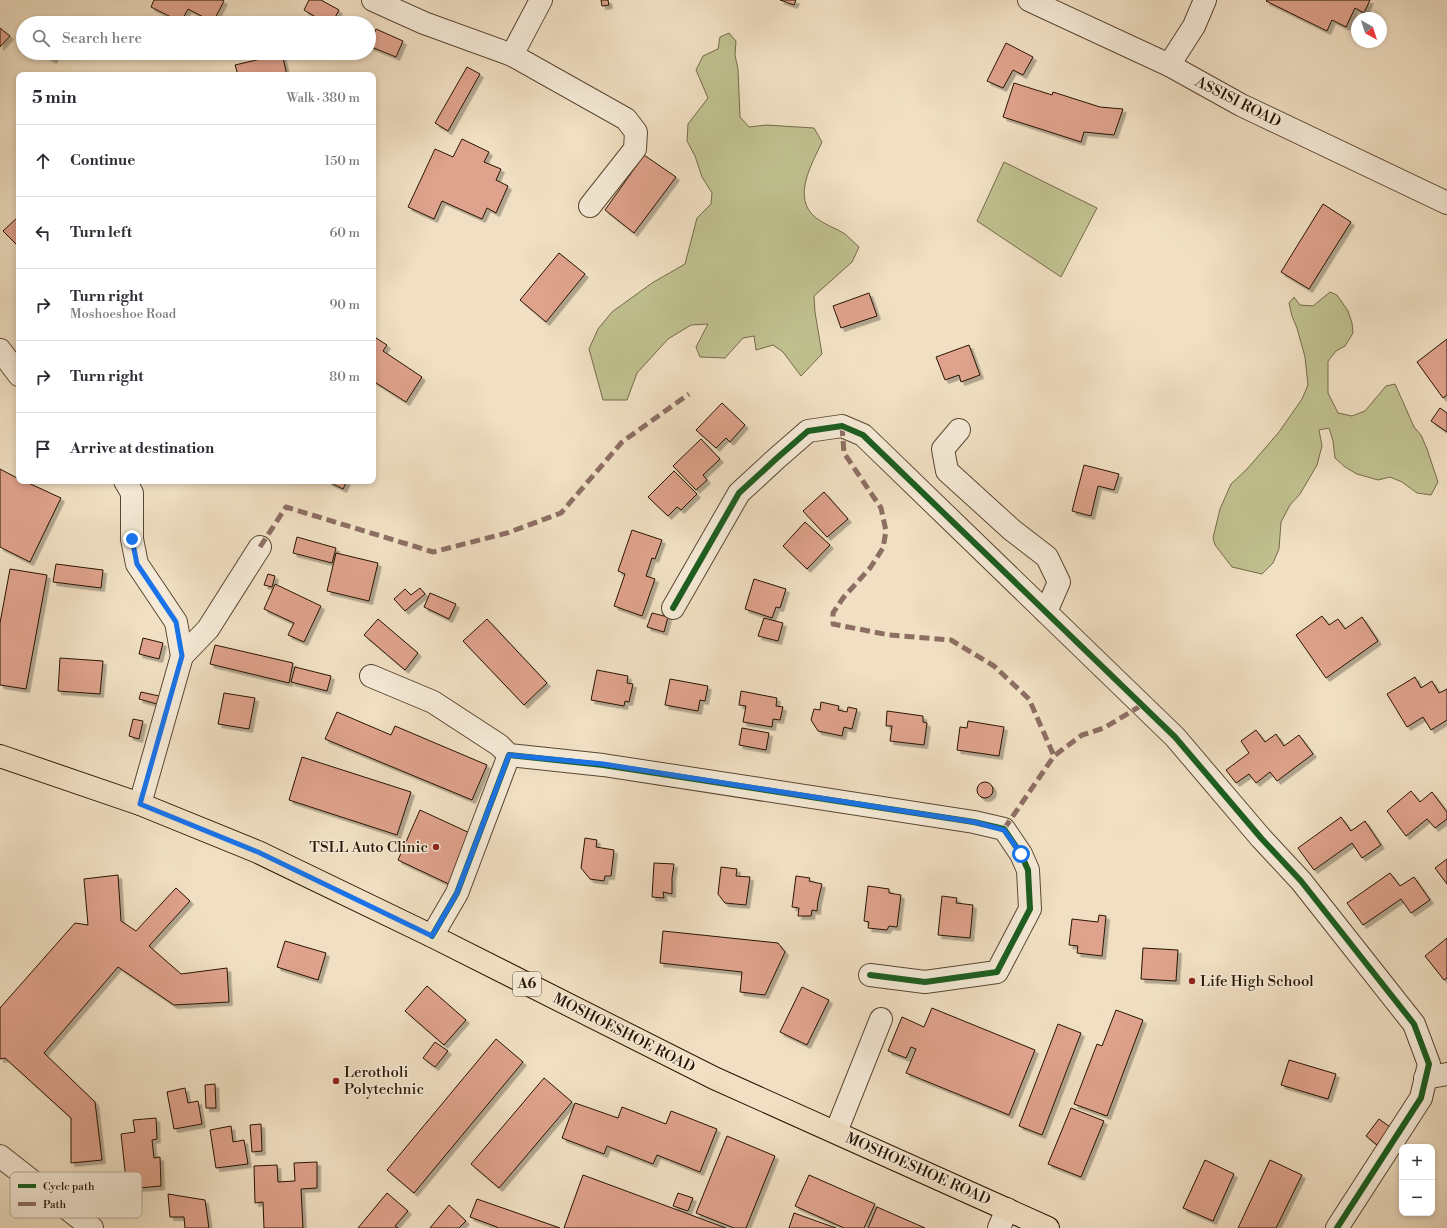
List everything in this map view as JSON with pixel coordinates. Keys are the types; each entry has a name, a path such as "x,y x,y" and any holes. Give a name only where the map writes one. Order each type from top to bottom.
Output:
{"main road":[{"name":"MOSHOESHOE ROAD","path":"0,756 140,804 258,852 432,936 714,1078 836,1132 1003,1218 1048,1228"}],"street":[{"path":"372,0 424,23 512,55 626,119 636,132 635,149 590,206"},
{"path":"512,55 541,0"},
{"name":"ASSISI ROAD","path":"1029,0 1169,65 1241,105 1447,203"},
{"path":"1169,65 1194,26 1205,0"},
{"path":"0,350 16,371"},
{"path":"673,608 739,493 808,431 842,426 863,435 1175,737 1261,838 1306,887 1414,1024 1429,1064 1420,1098 1337,1228"},
{"path":"959,430 943,449 947,471 1012,530 1046,557 1059,582 1046,612"},
{"path":"127,484 132,493 132,539 137,564 176,622 182,656 140,804"},
{"path":"182,656 208,629 260,548"},
{"path":"371,676 433,702 499,745 509,755 603,764 974,822 1004,830 1021,854 1028,870 1030,909 997,972 925,982 870,975"},
{"path":"432,936 457,893 509,755"},
{"path":"836,1132 880,1019"},
{"path":"1425,1078 1447,1074"},
{"path":"0,1156 20,1172"},
{"path":"79,1218 92,1228"}],"green space":[{"path":"729,33 736,41 735,55 738,69 740,117 749,127 766,125 814,128 822,142 809,170 804,191 805,201 809,210 816,218 845,234 859,247 852,262 814,296 822,354 801,376 783,352 773,345 756,350 754,336 743,338 725,358 700,357 696,347 708,324 691,325 668,339 637,373 627,400 603,400 589,349 598,329 612,312 652,283 685,264 697,218 711,204 712,193 702,177 695,156 687,141 688,124 708,98 696,70 703,56 718,49 720,37"},
{"path":"1004,162 1097,208 1061,277 977,221"},
{"path":"1330,292 1337,295 1348,311 1352,323 1353,333 1345,346 1336,351 1328,361 1328,393 1338,413 1352,416 1365,411 1386,386 1395,384 1414,427 1421,435 1438,482 1431,495 1417,493 1402,482 1390,477 1378,480 1357,474 1345,467 1335,458 1333,441 1329,428 1319,430 1322,446 1317,465 1300,494 1290,505 1281,522 1279,549 1273,563 1262,574 1232,567 1215,545 1213,538 1220,509 1231,484 1247,469 1279,432 1302,399 1308,385 1305,357 1289,303 1294,297 1300,305 1313,306"}],"building":[{"path":"154,0 224,1 216,16 201,16 188,9 184,16 169,16 151,7"},
{"path":"309,0 321,0 339,10 336,16 314,16 304,10"},
{"path":"601,0 608,0 609,5 602,6"},
{"path":"780,0 796,0 794,5"},
{"path":"1370,0 1364,12 1355,8 1353,12 1351,12 1351,16 1346,27 1332,20 1327,31 1266,1"},
{"path":"0,28 10,36 0,47"},
{"path":"376,29 403,41 396,57 376,49"},
{"path":"1006,43 1033,57 1023,75 1013,70 1003,88 987,81"},
{"path":"256,60 283,60 286,72 237,72 235,65"},
{"path":"467,67 480,74 448,131 435,123"},
{"path":"1014,83 1052,95 1053,92 1100,107 1123,109 1114,135 1084,132 1081,142 1003,117"},
{"path":"462,139 489,152 484,162 501,169 496,180 508,186 496,213 487,208 482,219 442,201 434,219 408,207 435,149 453,157"},
{"path":"644,155 676,177 634,233 605,210"},
{"path":"1323,204 1351,222 1309,289 1281,272"},
{"path":"16,219 16,244 3,231"},
{"path":"559,253 585,274 546,322 520,300"},
{"path":"869,293 877,316 841,328 833,306"},
{"path":"376,338 387,345 383,351 422,377 406,402 376,383"},
{"path":"1447,339 1447,395 1443,398 1417,362"},
{"path":"969,345 980,375 961,382 959,375 945,380 936,357"},
{"path":"722,403 745,425 730,442 726,438 716,448 696,430"},
{"path":"1440,408 1447,413 1447,432 1431,421"},
{"path":"701,439 720,459 703,475 707,480 696,490 673,466"},
{"path":"1084,465 1119,474 1114,490 1098,486 1091,516 1072,511"},
{"path":"0,469 16,477 16,484 31,484 61,498 30,562 0,547"},
{"path":"674,471 697,494 681,510 677,507 668,516 648,497"},
{"path":"333,484 346,484 343,489"},
{"path":"824,492 848,519 827,537 803,511"},
{"path":"805,522 830,545 807,569 783,546"},
{"path":"632,530 662,540 655,559 652,558 646,576 655,579 642,616 614,606 625,574 618,571"},
{"path":"297,537 336,548 332,563 293,553"},
{"path":"336,553 378,563 369,601 327,591"},
{"path":"56,564 103,570 101,588 53,582"},
{"path":"10,569 47,575 26,689 0,685 0,623"},
{"path":"268,574 275,576 272,587 264,585"},
{"path":"754,579 786,589 780,608 776,607 772,618 745,609"},
{"path":"275,584 321,606 304,642 288,635 294,623 264,609"},
{"path":"420,588 425,594 405,611 394,599 405,589 411,595"},
{"path":"430,593 456,604 449,619 424,607"},
{"path":"652,613 668,617 664,632 647,627"},
{"path":"1322,616 1329,625 1338,619 1345,629 1362,617 1378,641 1326,678 1296,635"},
{"path":"764,618 783,623 778,641 758,636"},
{"path":"378,619 418,653 405,670 364,635"},
{"path":"487,619 547,683 524,705 463,641"},
{"path":"143,638 163,643 159,659 139,654"},
{"path":"215,645 293,663 289,683 210,664"},
{"path":"60,658 103,661 100,694 58,691"},
{"path":"295,667 331,676 327,691 291,682"},
{"path":"597,670 628,676 627,683 633,684 629,702 625,701 624,706 591,700"},
{"path":"1415,677 1421,688 1432,681 1439,693 1447,689 1447,720 1431,730 1423,717 1407,727 1387,694"},
{"path":"670,679 708,686 705,701 700,700 698,711 665,705"},
{"path":"741,691 777,698 776,706 783,707 780,720 773,719 772,727 743,722 746,706 739,705"},
{"path":"141,692 159,696 157,704 139,699"},
{"path":"224,693 255,698 249,729 218,724"},
{"path":"821,702 839,706 838,710 847,712 848,707 857,709 852,729 844,727 842,736 818,731 811,720 814,709 820,710"},
{"path":"887,711 923,716 923,722 927,723 924,745 890,741 892,726 886,726"},
{"path":"337,712 391,735 395,726 487,765 472,800 325,739"},
{"path":"133,719 143,721 139,739 129,736"},
{"path":"968,721 1004,727 999,756 957,750 960,727 967,728"},
{"path":"742,728 769,733 766,750 739,745"},
{"path":"1256,730 1265,742 1276,734 1284,746 1299,735 1313,754 1277,781 1270,772 1256,783 1249,774 1236,783 1226,770 1249,753 1241,741"},
{"path":"302,757 411,792 397,835 289,800"},
{"path":"982,782 988,782 993,787 991,796 988,798 982,798 977,793 977,787"},
{"path":"1411,791 1420,802 1432,792 1447,812 1447,819 1435,828 1427,819 1406,836 1387,811"},
{"name":"TSLL Auto Clinic","path":"420,810 472,834 453,886 398,860"},
{"path":"1341,817 1351,831 1365,821 1381,845 1362,858 1352,843 1314,870 1298,848"},
{"path":"585,838 597,840 596,847 614,850 611,876 605,876 604,881 590,879 581,868"},
{"path":"1447,859 1447,884 1435,868"},
{"path":"654,863 674,864 672,894 663,892 664,898 652,897"},
{"path":"721,867 737,869 736,876 750,877 746,905 725,903 718,894"},
{"path":"1390,873 1400,886 1414,877 1430,900 1411,913 1401,899 1363,925 1347,903"},
{"path":"118,875 121,921 136,931 176,888 190,901 149,946 181,974 227,968 229,1002 174,1005 118,967 44,1053 95,1102 102,1160 71,1163 71,1118 5,1058 0,1059 0,1008 75,923 88,925 84,879"},
{"path":"796,876 810,878 809,881 822,884 817,911 812,910 811,916 798,916 799,908 792,907"},
{"path":"868,886 889,889 889,893 901,895 897,927 889,926 887,930 868,928 869,922 864,921"},
{"path":"942,896 957,898 956,903 973,905 970,938 938,935"},
{"path":"1099,915 1106,916 1102,956 1077,953 1078,946 1069,945 1072,919 1098,922"},
{"path":"663,931 778,943 785,952 765,995 740,992 742,972 660,963"},
{"path":"1447,938 1447,978 1444,980 1425,956"},
{"path":"285,941 326,953 318,980 277,967"},
{"path":"1143,948 1178,950 1176,981 1141,979"},
{"path":"427,986 466,1020 444,1045 405,1011"},
{"path":"802,987 829,1000 807,1045 780,1032"},
{"path":"932,1008 1035,1050 1009,1115 906,1073 916,1049 911,1047 906,1058 888,1051 902,1017 924,1027"},
{"path":"1116,1010 1143,1020 1107,1116 1074,1104 1097,1044 1102,1046"},
{"path":"1058,1024 1081,1033 1042,1135 1019,1126"},
{"path":"496,1039 523,1062 414,1193 387,1170"},
{"path":"435,1042 448,1051 435,1067 423,1058"},
{"path":"1289,1060 1336,1074 1328,1099 1281,1085"},
{"path":"544,1078 572,1102 499,1188 471,1164"},
{"path":"215,1084 216,1108 206,1108 205,1085"},
{"path":"185,1088 188,1103 198,1101 202,1124 174,1129 167,1092"},
{"path":"575,1103 618,1118 622,1107 666,1124 671,1111 717,1129 700,1172 657,1155 653,1164 607,1146 604,1154 562,1138"},
{"path":"1071,1108 1104,1121 1081,1177 1048,1164"},
{"path":"156,1118 157,1139 152,1140 154,1158 160,1157 161,1186 142,1188 142,1172 125,1172 121,1134 135,1132 133,1120"},
{"path":"1379,1119 1390,1127 1377,1145 1366,1136"},
{"path":"261,1124 262,1151 252,1152 250,1125"},
{"path":"231,1126 233,1142 244,1140 248,1164 216,1168 210,1130"},
{"path":"727,1136 775,1156 746,1228 734,1228 696,1213"},
{"path":"1205,1160 1234,1174 1213,1221 1183,1208"},
{"path":"1270,1160 1302,1175 1276,1228 1238,1228"},
{"path":"317,1162 317,1188 301,1189 303,1228 264,1228 263,1202 255,1203 254,1166 277,1165 278,1182 295,1181 294,1163"},
{"path":"583,1175 726,1228 564,1228"},
{"path":"809,1175 875,1204 864,1228 844,1228 795,1206"},
{"path":"387,1193 408,1211 395,1226 398,1228 358,1228"},
{"path":"678,1193 693,1198 688,1211 673,1206"},
{"path":"168,1194 205,1200 209,1228 185,1228 184,1217 170,1217"},
{"path":"477,1199 560,1228 497,1228 470,1217"},
{"path":"449,1205 466,1221 459,1228 430,1228"},
{"path":"877,1207 925,1228 868,1228"},
{"path":"794,1213 836,1228 789,1228"}],"marked path":[{"path":"260,547 286,507 433,552 507,533 561,513 622,442 689,394"},
{"path":"842,426 844,453 881,508 886,531 883,548 870,568 843,598 833,613 833,624 889,635 951,640 994,666 1029,699 1054,756"},
{"path":"1004,829 1054,756 1082,735 1104,728 1142,705"}],"cycle path":[{"path":"673,608 739,493 777,458 808,431 842,426 863,435 1175,737 1261,838 1301,881 1414,1024 1429,1064 1421,1098 1337,1228"},
{"path":"432,936 457,893 509,755 603,765 974,822 1004,829 1021,854 1028,870 1030,909 997,972 925,982 870,975"}],"place":[{"name":"TSLL Auto Clinic","path":"436,847"},
{"name":"Life High School","path":"1192,981"},
{"name":"Lerotholi Polytechnic","path":"336,1081"}],"route":[{"path":"132,539 137,564 176,622 182,656 140,804 258,852 432,936 457,893 509,755 603,764 974,822 1004,830 1021,854"}]}
